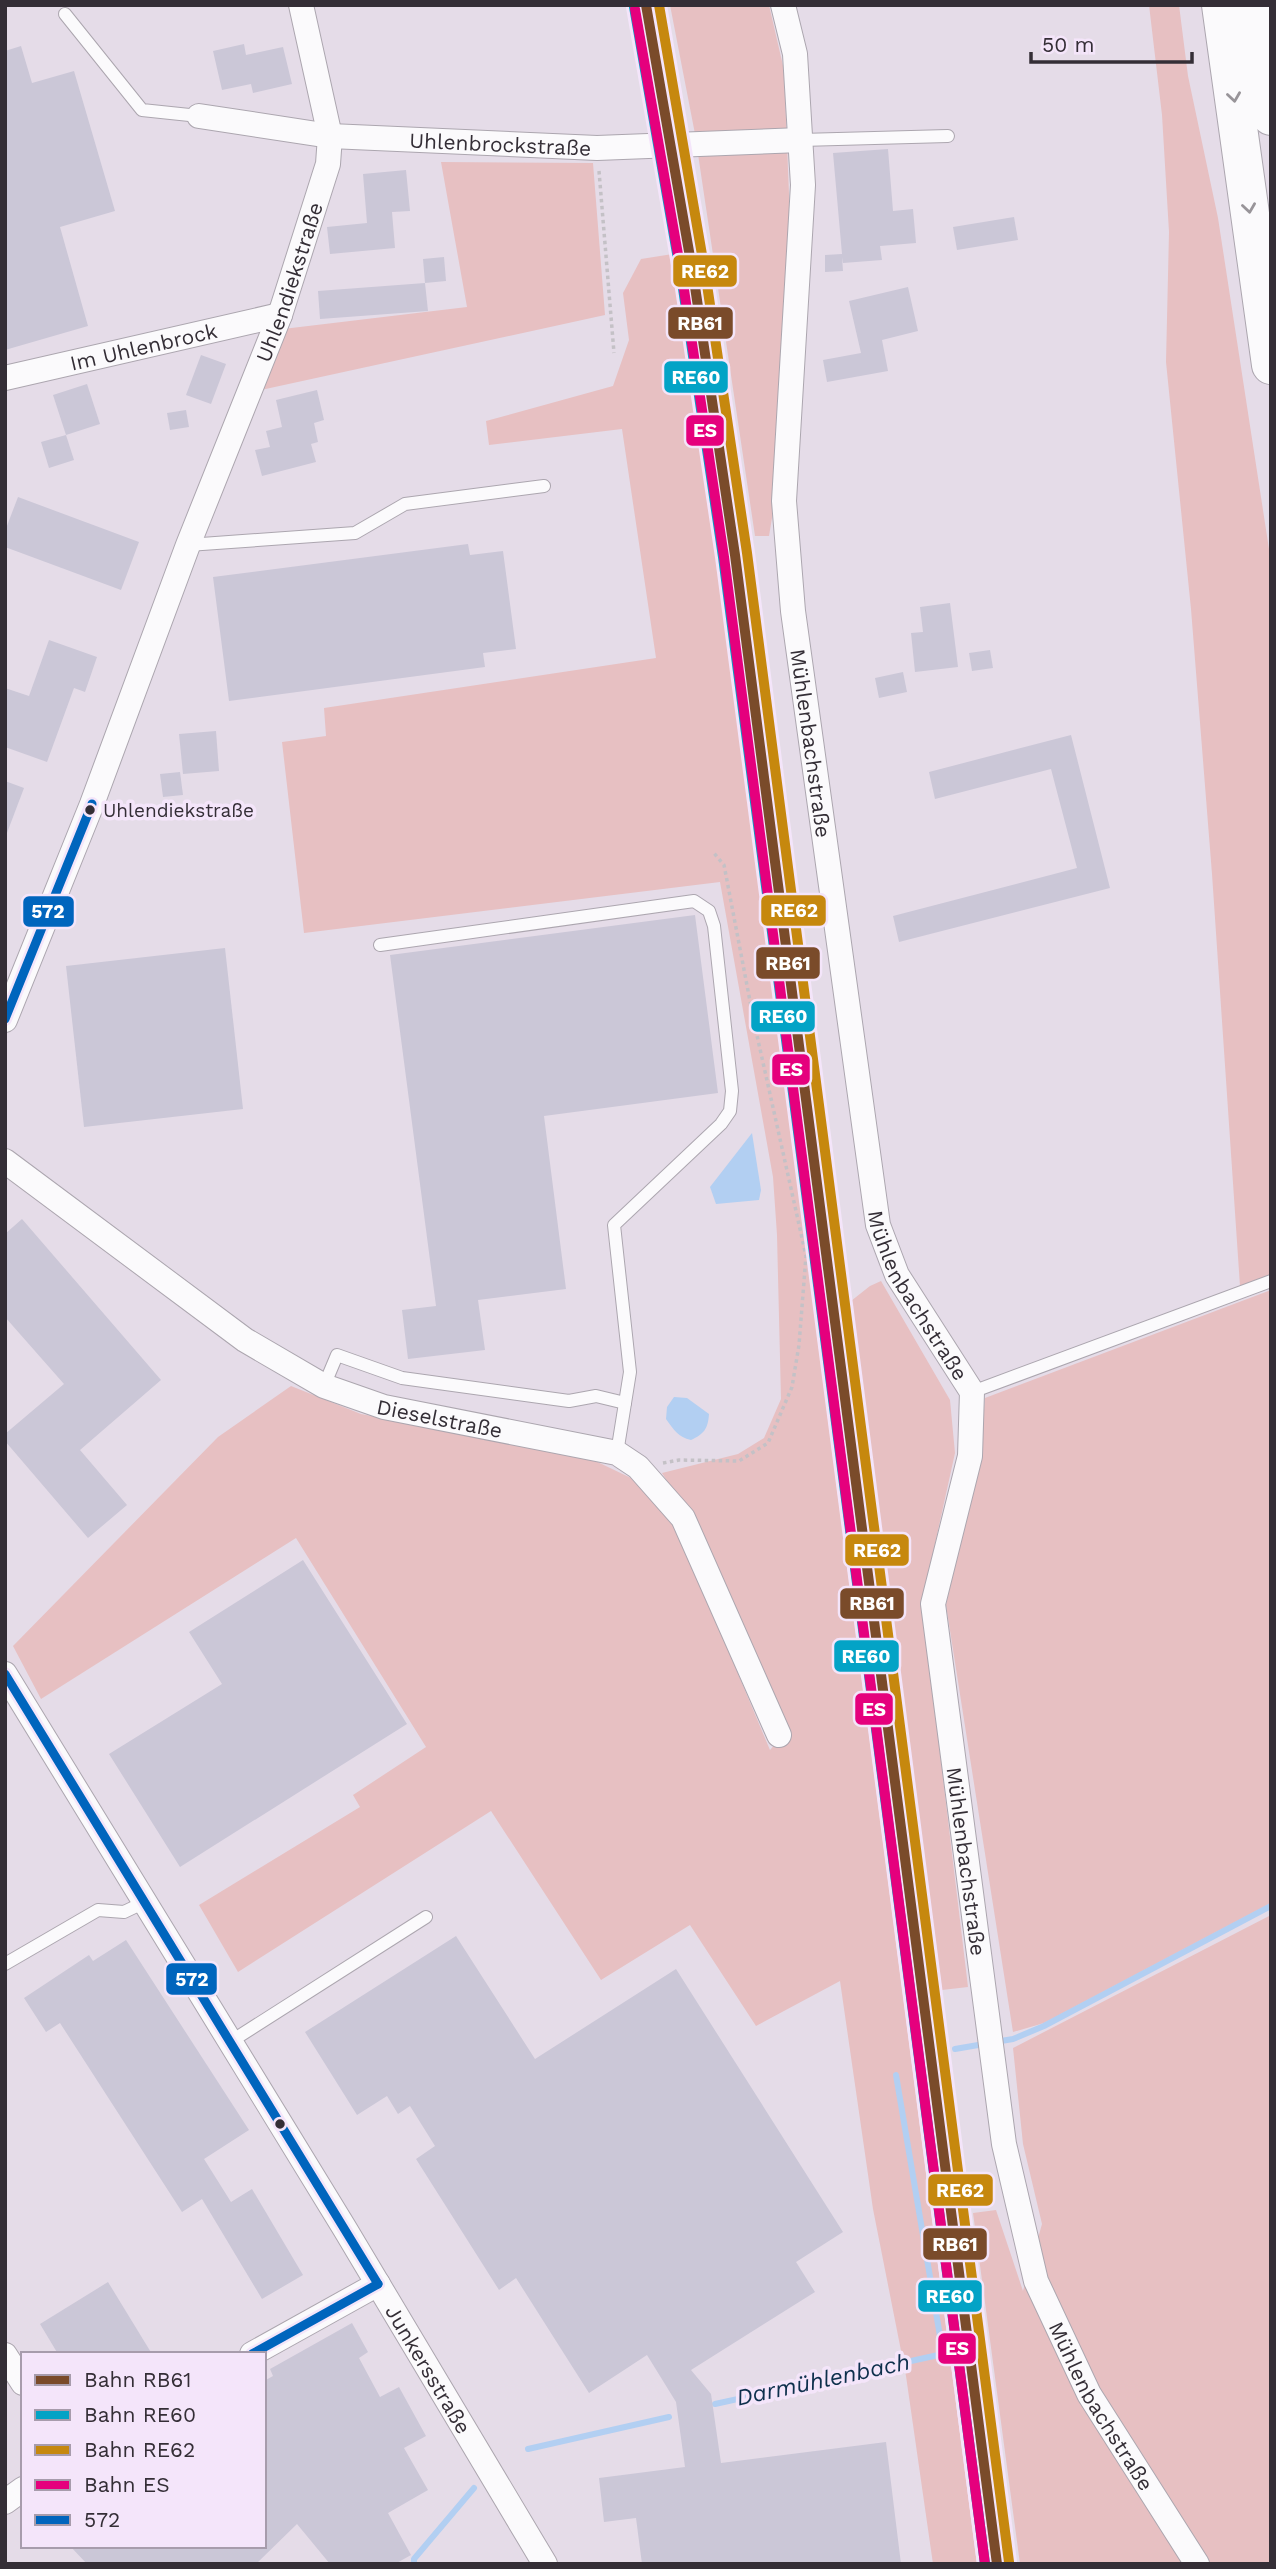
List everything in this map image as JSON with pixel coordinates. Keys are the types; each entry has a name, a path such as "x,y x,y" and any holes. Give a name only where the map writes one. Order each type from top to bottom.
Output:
{"highway":[{"path":"1221,5 1271,365"},
{"path":"1256,5 1271,116"}],"street":[{"name":"Uhlendiekstraße","path":"5,1020 92,804 188,545 280,315 328,164 330,136 301,5"},
{"name":"Mühlenbachstraße","path":"783,5 795,54 803,185 784,501 793,611 878,1225 897,1275 972,1392 970,1456 933,1604 1004,2144 1036,2281 1089,2395 1197,2564"},
{"name":"Uhlenbrockstraße","path":"199,116 330,136 597,148 801,139"},
{"name":"Im Uhlenbrock","path":"5,378 280,315"},
{"name":"Dieselstraße","path":"5,1161 245,1340 324,1386 384,1407 617,1453 638,1467 683,1518 779,1735"},
{"name":"Junkersstraße","path":"5,1674 378,2284 545,2564"},
{"path":"257,2352 378,2284"},
{"path":"5,2355 21,2380"},
{"path":"5,2502 21,2490"}],"lane":[{"path":"65,14 142,110 199,116"},
{"path":"801,139 948,136"},
{"path":"188,545 355,533 405,504 544,486"},
{"path":"380,945 694,901 709,911 714,926 732,1091 730,1111 721,1124 614,1225 630,1373 617,1453"},
{"path":"972,1392 1271,1281"},
{"path":"324,1386 337,1355 402,1378 569,1401 596,1396 625,1403"},
{"path":"5,1964 99,1910 124,1912 145,1902"},
{"path":"230,2042 426,1917"}],"path":[{"path":"597,148 614,353"},
{"path":"638,1467 679,1460 739,1461 768,1443 792,1387 799,1345 806,1256 754,1022 724,865 713,852"}],"shaded area":[{"path":"670,5 769,5 784,70 789,249 773,512 769,536 755,536 695,134"},
{"path":"1149,5 1179,5 1188,76 1218,218 1271,562 1271,1283 1240,1286 1191,609 1166,362 1169,232 1162,115"},
{"path":"441,162 593,163 605,315 261,390 283,329 467,307"},
{"path":"679,253 744,716 985,2564 933,2564 906,2376 873,2209 840,1981 756,2026 690,1925 601,1980 491,1811 238,1972 199,1905 360,1807 353,1795 426,1747 296,1538 41,1699 13,1646 218,1437 291,1386 361,1414 585,1456 631,1478 677,1528 770,1750 785,1733 662,1473 738,1454 764,1438 781,1399 773,1177 720,882 304,933 282,742 326,736 324,708 656,658 622,429 489,445 486,421 613,386 629,340 623,293 641,259"},
{"path":"881,1281 950,1400 955,1453 922,1603 968,1987 942,1990 851,1301"},
{"path":"1271,1290 1271,1903 1044,2023 1013,2032 946,1605 980,1456 985,1398"},
{"path":"1271,1915 1271,2564 1020,2564 973,2213 996,2210 1023,2291 1042,2224 1023,2144 1013,2048"}],"water":[{"path":"752,1133 761,1190 759,1200 716,1204 710,1187"},
{"path":"674,1397 687,1398 709,1414 708,1424 699,1436 691,1440 679,1435 666,1419 667,1407"}],"building":[{"path":"244,44 246,55 283,47 292,84 253,93 251,84 222,90 213,51"},
{"path":"21,46 32,83 74,71 115,211 60,227 88,326 5,350 5,51"},
{"path":"888,149 893,211 913,209 916,243 880,246 882,260 843,263 842,257 843,271 825,272 825,255 842,254 833,153"},
{"path":"406,170 410,211 392,212 395,248 330,254 327,227 367,223 363,174"},
{"path":"1014,217 1018,240 957,250 953,227"},
{"path":"444,257 446,281 425,283 423,259"},
{"path":"425,283 428,311 320,319 318,291"},
{"path":"908,287 918,331 882,340 888,371 827,382 823,360 861,353 849,301"},
{"path":"201,355 226,364 211,404 186,395"},
{"path":"87,384 100,424 66,435 53,395"},
{"path":"317,390 324,420 314,423 318,442 311,444 316,462 262,476 255,450 270,447 266,431 282,427 276,400"},
{"path":"186,410 189,427 170,430 167,413"},
{"path":"66,435 74,460 49,468 41,442"},
{"path":"18,497 139,542 121,590 5,547 5,531"},
{"path":"468,544 470,555 503,551 516,649 483,653 485,667 229,701 213,577"},
{"path":"950,603 958,667 915,672 911,633 923,632 920,607"},
{"path":"49,640 97,657 85,692 74,688 47,762 5,747 5,688 29,696"},
{"path":"990,650 993,668 972,671 969,653"},
{"path":"903,672 907,692 879,698 875,678"},
{"path":"216,731 219,771 183,774 179,734"},
{"path":"1071,735 1110,888 899,942 893,916 1077,868 1051,769 935,799 929,772"},
{"path":"180,772 183,795 163,797 160,774"},
{"path":"5,781 24,788 7,833 5,832"},
{"path":"695,915 718,1093 544,1116 566,1289 478,1300 485,1350 408,1359 402,1310 436,1306 390,955"},
{"path":"225,948 243,1109 84,1127 66,966"},
{"path":"22,1219 161,1380 80,1450 127,1505 88,1538 5,1441 5,1434 64,1384 5,1317 5,1234"},
{"path":"303,1560 407,1724 180,1867 109,1754 222,1684 189,1632"},
{"path":"456,1936 535,2059 676,1969 843,2232 796,2262 815,2292 691,2370 711,2394 721,2463 886,2442 901,2564 642,2564 636,2518 604,2522 599,2478 685,2467 676,2402 647,2355 589,2393 516,2278 499,2290 416,2159 435,2146 410,2106 398,2114 387,2096 357,2115 305,2032"},
{"path":"126,1940 249,2130 204,2159 231,2202 252,2189 303,2275 262,2299 202,2199 182,2212 60,2023 46,2032 24,1998 89,1955 93,1961"},
{"path":"108,2282 151,2352 57,2352 40,2324"},
{"path":"352,2323 368,2352 359,2358 380,2397 399,2387 426,2436 404,2448 428,2490 388,2513 411,2555 395,2564 330,2564 297,2524 256,2564 87,2564 72,2548 266,2548 266,2380 273,2376 270,2369"}],"waterway":[{"name":"Darmühlenbach","path":"995,2042 1013,2039 1044,2026 1271,1906"},
{"name":"Darmühlenbach","path":"955,2049 984,2044"},
{"name":"Darmühlenbach","path":"715,2404 943,2354 896,2075"},
{"name":"Darmühlenbach","path":"528,2449 669,2417"},
{"name":"Darmühlenbach","path":"414,2564 414,2559 474,2488"}],"rail line":[{"name":"RB61","path":"646,5 694,280 735,555 997,2564"},
{"name":"RE62","path":"659,5 706,278 747,553 1009,2562"},
{"name":"RE60","path":"634,7 682,282 723,557 985,2564"},
{"name":"ES","path":"635,9 683,283 724,557 985,2564"}],"transit line":[{"name":"572","path":"5,1019 92,804"},
{"name":"572","path":"5,1674 378,2284"},
{"name":"572","path":"256,2352 378,2284"}],"place":[{"name":"Uhlendiekstraße","path":"90,810"}]}
